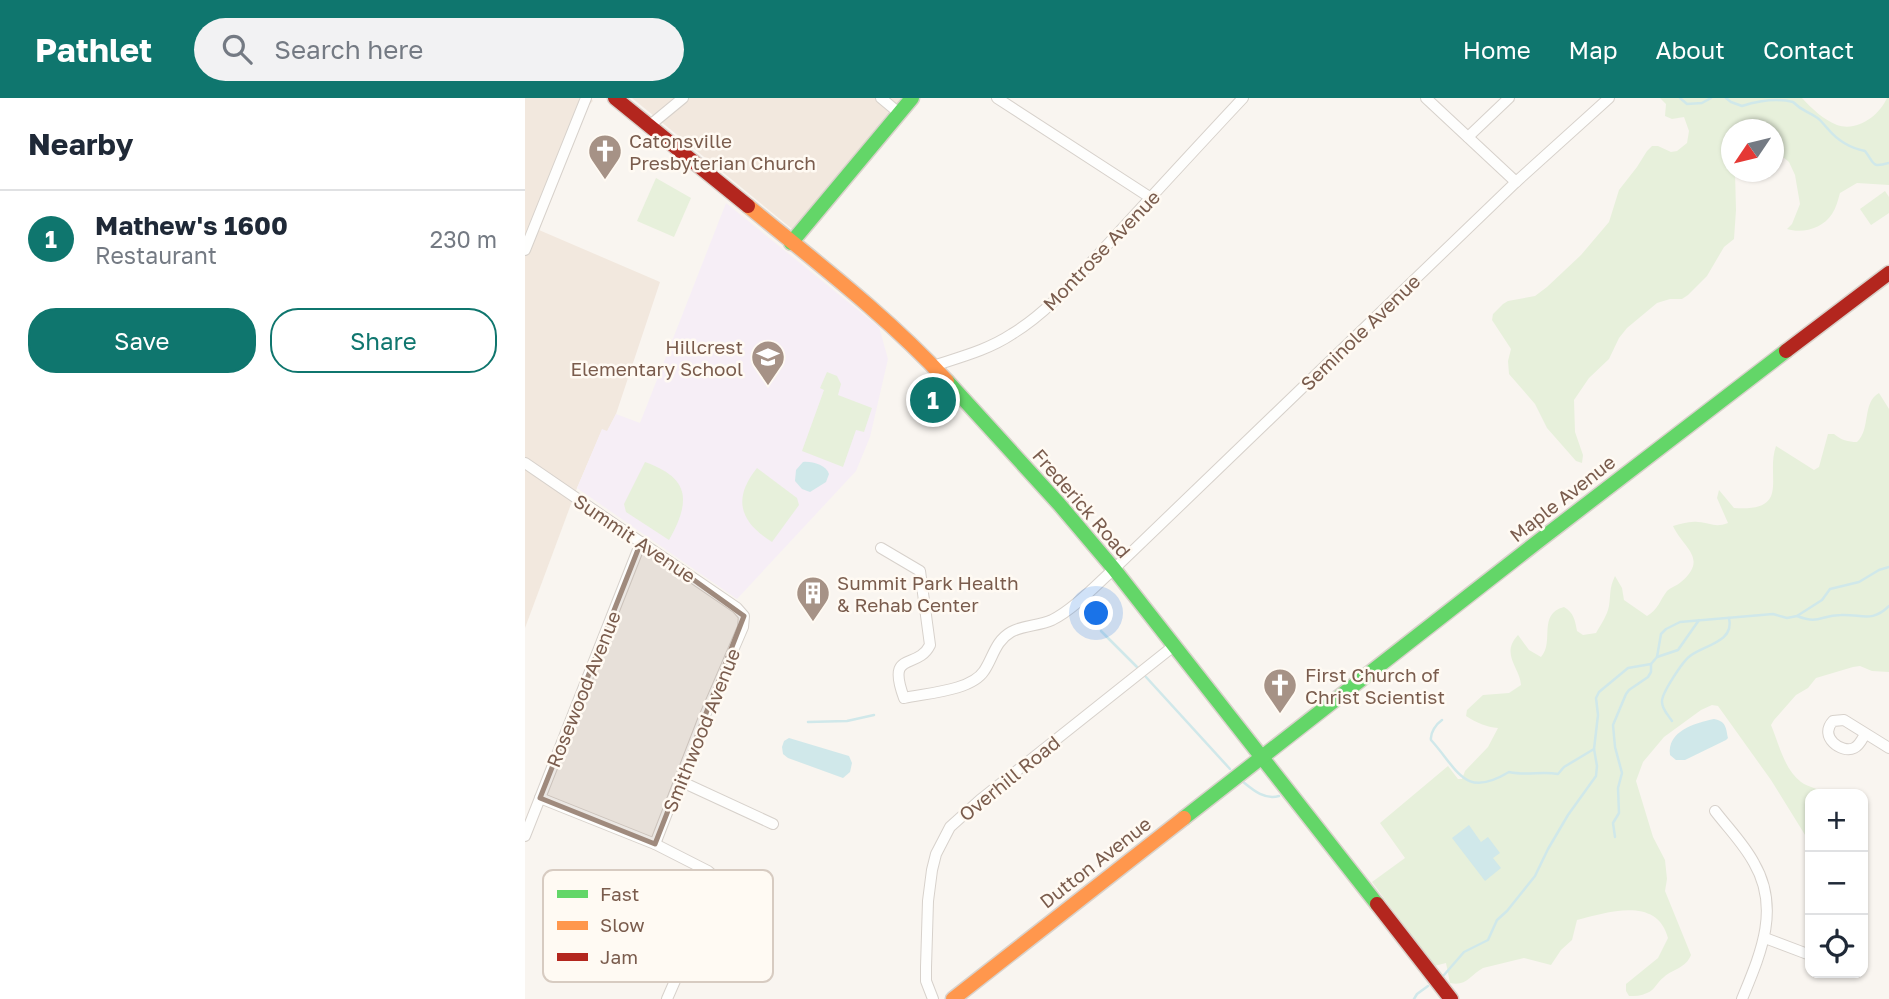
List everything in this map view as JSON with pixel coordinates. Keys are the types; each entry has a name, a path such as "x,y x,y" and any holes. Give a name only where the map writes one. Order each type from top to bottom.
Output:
{"main road":[{"name":"Frederick Road","path":"615,98 859,297 933,366 1067,512 1114,569 1451,999"},
{"path":"791,243 912,98"},
{"name":"Maple Avenue","path":"1261,756 1889,273"},
{"name":"Dutton Avenue","path":"953,999 1261,756"}],"street":[{"path":"525,250 586,98"},
{"path":"649,126 683,98"},
{"path":"881,98 899,113"},
{"path":"997,98 1151,198"},
{"name":"Montrose Avenue","path":"933,366 995,344 1031,321 1076,278 1243,98"},
{"path":"1426,98 1516,182"},
{"path":"1468,136 1509,98"},
{"name":"Seminole Avenue","path":"881,548 920,571 930,645 927,650 900,668 897,680 904,698 962,687 972,682 985,670 995,647 1008,633 1056,618 1114,569 1516,182 1609,98"},
{"name":"Summit Avenue","path":"525,463 737,608 744,616"},
{"name":"Rosewood Avenue","path":"525,836 641,542"},
{"name":"Smithwood Avenue","path":"655,844 703,720 743,627 744,616"},
{"name":"Overhill Road","path":"933,999 926,981 927,901 936,854 950,827 980,800 1175,645"},
{"path":"1865,734 1889,748"},
{"path":"680,781 773,824"},
{"path":"540,798 655,844 706,870"},
{"path":"1715,811 1750,857 1762,878 1768,909 1760,956 1742,999"},
{"path":"1765,937 1805,952"},
{"path":"667,999 674,982"}],"highlighted area":[{"path":"641,542 744,616 655,844 540,798"}],"shaded area":[{"path":"525,98 591,98 593,101 589,105 539,230 660,282 616,414 607,432 602,430 577,488 525,628"},
{"path":"632,98 901,98 792,229"},
{"name":"Hillcrest Elementary School","path":"726,203 879,327 888,359 870,437 856,471 737,599 577,488 602,429 607,431 616,414 640,423"}],"green space":[{"path":"1660,98 1802,98 1827,120 1845,127 1867,121 1889,98 1889,185 1857,183 1840,193 1833,212 1823,223 1806,230 1787,229 1792,224 1800,204 1795,175 1784,158 1784,119 1721,119 1721,182 1735,182 1734,239 1724,247 1707,276 1688,295 1682,299 1657,303 1627,328 1609,359 1589,378 1574,400 1575,432 1583,455 1582,463 1576,461 1547,428 1535,404 1509,374 1511,349 1492,320 1493,314 1508,301 1535,296 1581,255 1609,222 1619,190 1652,146 1671,152 1687,143 1689,131 1684,117 1672,119 1665,116 1666,104"},
{"path":"656,178 691,198 674,237 637,221"},
{"path":"1885,191 1889,197 1889,213 1871,225 1860,209"},
{"path":"827,372 837,376 841,384 838,395 872,408 864,432 856,430 843,467 802,451 824,390 820,388"},
{"path":"1879,393 1889,409 1889,672 1872,671 1860,666 1816,678 1808,688 1796,695 1771,725 1795,777 1818,789 1805,789 1805,835 1771,780 1718,706 1712,705 1664,737 1643,762 1636,781 1653,837 1665,860 1665,891 1691,955 1686,963 1664,977 1650,992 1629,996 1626,984 1658,958 1668,938 1662,925 1653,916 1630,910 1617,911 1577,920 1572,940 1551,965 1524,958 1483,968 1464,982 1450,983 1446,963 1434,966 1372,882 1405,858 1380,823 1448,766 1458,779 1462,779 1465,771 1488,747 1498,728 1486,726 1466,716 1467,710 1483,695 1509,693 1521,685 1511,655 1513,642 1518,635 1529,650 1541,657 1547,644 1551,616 1564,607 1573,617 1577,631 1583,635 1596,633 1608,610 1615,576 1622,588 1624,600 1647,616 1651,614 1667,591 1681,582 1693,566 1691,553 1673,526 1691,522 1716,525 1728,523 1717,498 1719,490 1734,508 1752,508 1763,504 1770,498 1773,490 1773,458 1776,446 1814,470 1819,467 1828,434 1857,442 1864,430 1868,409"},
{"path":"645,462 671,475 682,492 681,514 669,540 626,512 624,504"},
{"path":"757,468 797,498 799,505 772,542 753,526 743,509 744,490"}],"water":[{"path":"803,462 818,464 829,474 826,482 810,492 802,489 795,481 796,470"},
{"path":"1714,719 1725,726 1728,738 1726,740 1685,760 1676,760 1670,755 1670,747 1678,734 1691,726"},
{"path":"789,738 849,756 852,763 850,772 843,778 788,758 783,754 782,747 784,741"},
{"path":"1469,825 1481,842 1488,837 1500,853 1493,858 1501,868 1485,881 1452,838"}],"waterway":[{"path":"1680,98 1687,104 1702,103 1711,98"},
{"path":"1726,98 1742,106 1767,101 1793,102 1818,118 1840,140 1865,151 1874,164 1889,163"},
{"path":"1657,657 1661,634 1680,622 1773,614 1787,618 1797,616 1822,600 1830,589 1859,582 1889,567"},
{"path":"1797,616 1811,620 1834,615 1872,616 1889,606"},
{"path":"1672,721 1662,702 1669,685 1690,656 1723,638 1730,626 1729,618"},
{"path":"1615,837 1613,823 1619,813 1618,788 1622,773 1613,725 1629,690 1648,677 1651,664 1657,657 1678,650 1699,620"},
{"path":"1101,631 1137,667"},
{"path":"1444,975 1464,952 1488,940 1497,920 1535,876 1568,815 1596,776 1594,749 1598,715 1596,698 1599,692 1628,668 1651,664"},
{"path":"1146,677 1230,769"},
{"path":"808,722 847,721 874,715"},
{"path":"1442,720 1431,734 1431,740 1456,771 1472,782 1494,780 1509,772 1558,774 1564,767 1594,749"},
{"path":"1242,781 1264,795 1279,796"},
{"path":"1414,999 1428,986"}],"traffic: fast":[{"path":"791,243 912,98"},
{"path":"1184,818 1786,351"},
{"path":"947,381 1114,569 1377,904"}],"traffic: slow":[{"path":"748,206 876,312 947,381"},
{"path":"953,999 1184,818"}],"traffic: jam":[{"path":"615,98 748,206"},
{"path":"1786,351 1889,273"},
{"path":"1377,904 1451,999"}],"place":[{"name":"Catonsville Presbyterian Church","path":"605,181"},
{"name":"Hillcrest Elementary School","path":"768,387"},
{"name":"Mathew's 1600","path":"933,400"},
{"name":"Summit Park Health & Rehab Center","path":"813,623"},
{"name":"First Church of Christ Scientist","path":"1280,715"}]}
